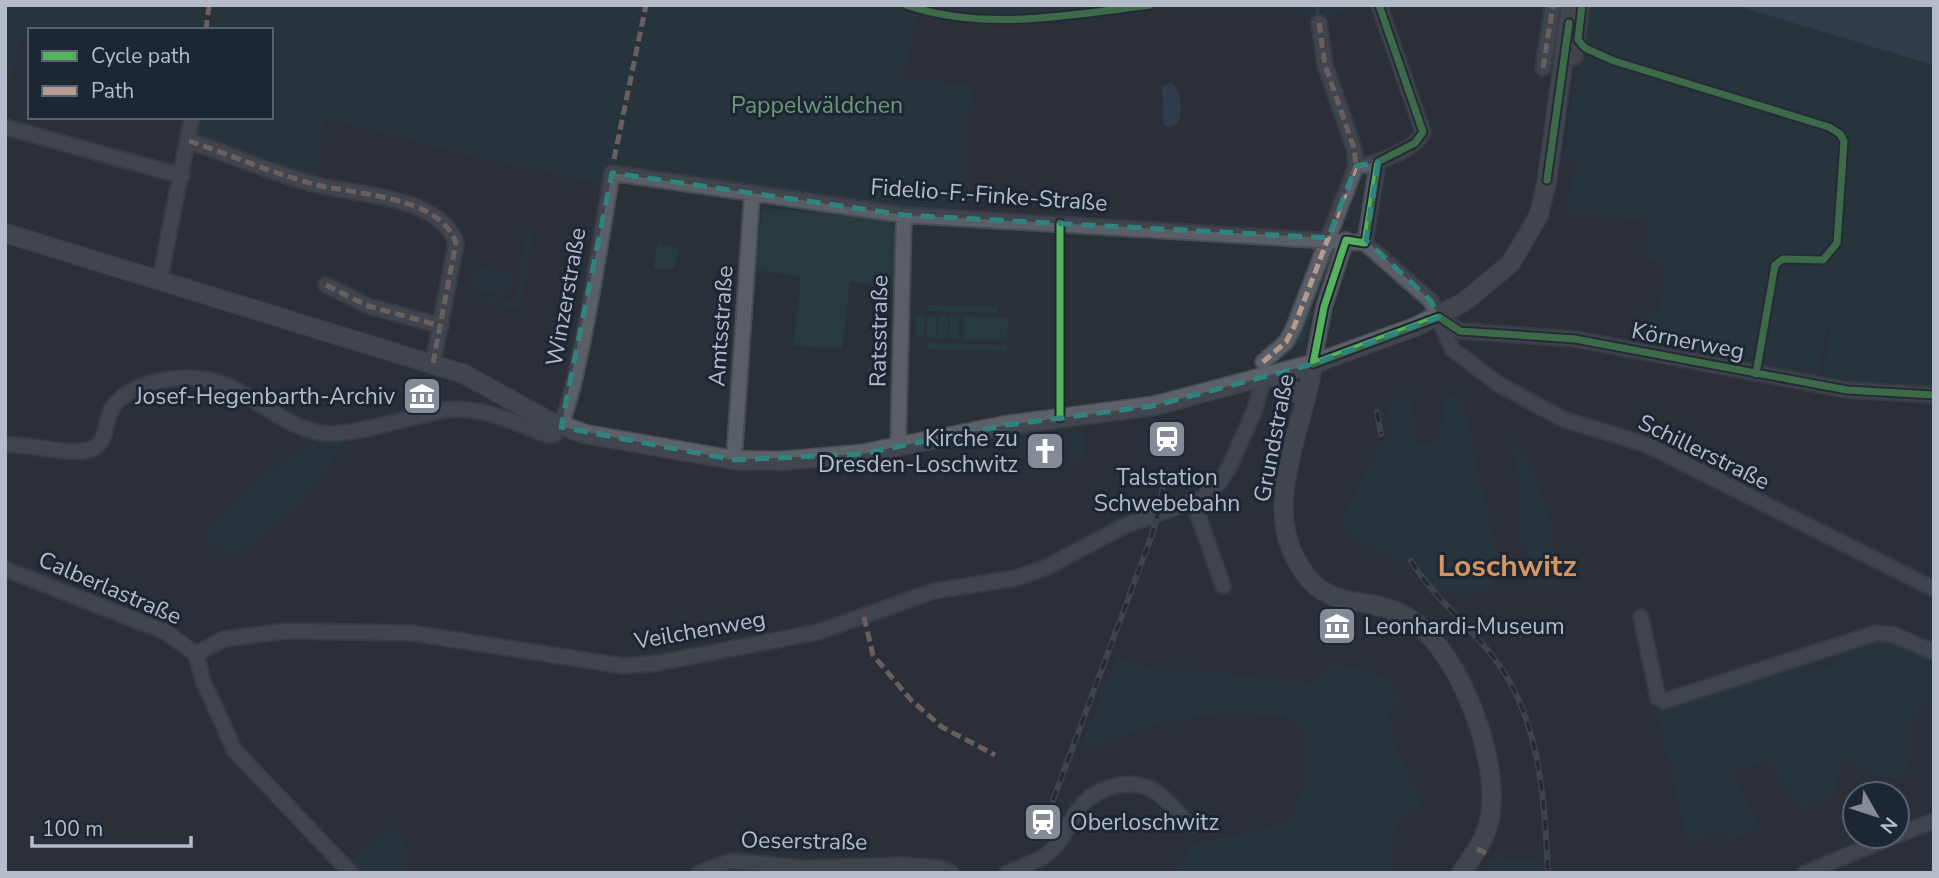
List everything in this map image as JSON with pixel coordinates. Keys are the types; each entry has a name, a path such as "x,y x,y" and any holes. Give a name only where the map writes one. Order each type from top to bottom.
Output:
{"main road":[{"path":"5,233 433,363 472,377 561,427 625,443 734,460 825,458 898,448 1007,425 1153,406 1266,371 1313,364 1439,317 1496,278 1518,255 1530,236 1544,196 1571,5"},
{"name":"Grundstraße","path":"1313,364 1285,495 1284,522 1292,553 1306,576 1334,598 1392,610 1423,629 1447,657 1470,699 1490,777 1492,802 1486,832 1461,873"},
{"path":"1266,371 1306,400"}],"street":[{"path":"1356,166 1378,162 1416,143 1423,131 1379,5"},
{"path":"1544,68 1553,5"},
{"path":"1579,48 1582,5"},
{"path":"1266,371 1294,327 1356,166 1354,148 1325,65 1319,23"},
{"path":"160,279 192,119"},
{"path":"5,127 182,176"},
{"path":"189,141 316,185 397,200 449,228 456,243 433,363"},
{"path":"1378,162 1366,243 1431,301 1439,317"},
{"name":"Fidelio-F.-Finke-Straße","path":"612,173 904,215 1328,238 1366,243"},
{"name":"Winzerstraße","path":"561,427 575,376 612,173"},
{"name":"Amtsstraße","path":"734,460 751,195"},
{"name":"Ratsstraße","path":"898,448 904,215"},
{"path":"1313,364 1324,307 1346,240"},
{"path":"326,285 368,306 441,326"},
{"name":"Körnerweg","path":"1439,317 1458,331 1575,339 1847,390 1934,395"},
{"name":"Schillerstraße","path":"1439,317 1452,349 1479,373 1520,397 1577,424 1647,445 1934,589"},
{"name":"Veilchenweg","path":"196,654 223,639 285,631 412,632 623,666 658,663 818,632 934,591 1016,578 1047,567 1124,526 1202,498 1220,482 1230,465 1255,410 1266,371"},
{"path":"5,445 81,452 93,448 103,438 109,415 120,399 157,381 191,377 208,378 227,384 318,433 456,409 487,413 547,435 554,435 561,427"},
{"path":"1193,501 1223,586"},
{"name":"Calberlastraße","path":"5,569 166,632 196,654"},
{"path":"1641,617 1658,698 1664,701 1876,634 1894,635 1934,652"},
{"path":"196,654 203,681 235,751 351,873"},
{"path":"1007,873 1046,855 1058,843 1077,811 1102,790 1132,784 1158,793 1189,825"},
{"path":"1911,829 1934,821"},
{"path":"1805,873 1860,850"},
{"name":"Oeserstraße","path":"699,873 731,862 804,868 904,865 940,868 951,873"}],"highlighted area":[{"path":"1378,162 1366,240 1431,301 1439,317 1313,364 1153,406 1007,425 861,454 734,460 561,427 612,173 904,215 1328,238 1356,166"}],"green space":[{"path":"5,5 206,5 202,28 28,28 5,96"},
{"name":"Pappelwäldchen","path":"213,5 895,5 918,13 903,79 972,85 963,210 829,197 608,161 603,184 470,156 324,118 317,180 197,137 200,119 273,119 273,28 210,28"},
{"path":"919,5 1119,6 993,16 968,15"},
{"path":"1274,5 1314,5 1314,18"},
{"path":"1320,5 1360,5 1322,18"},
{"path":"1588,5 1734,5 1934,66 1934,391 1846,386 1823,379 1831,325 1827,323 1818,375 1814,378 1768,372 1762,363 1776,270 1785,261 1830,261 1840,244 1847,139 1842,132 1830,125 1615,57 1586,45 1583,43"},
{"path":"1580,52 1827,130 1837,136 1841,150 1834,243 1822,256 1784,256 1771,262 1755,364 1744,367 1727,360 1722,363 1640,347 1647,311 1658,312 1667,263 1645,259 1650,222 1567,213 1575,162 1564,153"},
{"path":"765,208 887,220 896,229 894,287 850,282 842,349 793,346 801,276 755,270 762,212"},
{"path":"527,230 534,231 520,309 482,303 483,296 515,301"},
{"path":"658,243 679,249 674,269 653,269"},
{"path":"474,267 512,274 508,295 470,289"},
{"path":"928,305 998,307 998,313 927,311"},
{"path":"1311,308 1313,309 1305,340 1299,346 1290,345 1295,336 1301,336"},
{"path":"916,316 925,316 924,337 915,337"},
{"path":"927,316 936,317 936,338 926,337"},
{"path":"938,316 948,317 947,338 938,338"},
{"path":"964,316 1008,318 1007,341 963,340"},
{"path":"950,317 959,317 959,338 949,338"},
{"path":"928,343 1007,345 1007,351 928,349"},
{"path":"1411,395 1417,445 1441,441 1445,395 1461,395 1499,562 1491,588 1462,595 1432,589 1414,559 1396,562 1382,551 1356,538 1344,527 1347,510 1382,443 1393,441 1388,403"},
{"path":"1083,426 1086,461 1070,463 1071,440 1056,429"},
{"path":"1033,432 1034,439 1027,448 1018,450 1015,435"},
{"path":"349,434 329,466 295,509 233,558 205,537 263,477 319,437"},
{"path":"1518,443 1540,487 1550,519 1556,583 1548,584 1520,541 1521,492 1513,446"},
{"path":"1885,637 1934,657 1934,702 1914,715 1912,754 1902,777 1875,777 1851,760 1839,769 1837,792 1828,801 1802,808 1766,761 1733,773 1760,828 1730,840 1719,831 1688,843 1656,707 1799,662 1807,674 1839,664 1836,650"},
{"path":"1117,656 1147,669 1212,672 1315,684 1330,663 1375,673 1388,679 1401,705 1387,712 1395,746 1422,804 1397,822 1388,873 1173,873 1193,844 1278,826 1292,819 1303,787 1305,737 1290,717 1211,716 1188,718 1143,729 1091,748 1083,743"},
{"path":"395,827 412,857 400,873 361,873 351,860"},
{"path":"1499,858 1542,862 1544,873 1485,873 1485,863"}],"water":[{"path":"1734,5 1934,5 1934,66 1929,64"},
{"path":"1172,82 1179,96 1180,113 1178,123 1169,128 1163,124 1162,87"}],"waterway":[{"path":"1317,5 1318,19"}],"railway":[{"path":"1377,412 1381,434"},
{"path":"1053,800 1152,535 1160,507 1165,472"},
{"path":"1411,561 1430,587 1494,658 1522,707 1531,733 1542,789 1548,873"}],"marked path":[{"path":"206,28 209,5"},
{"path":"614,159 646,5"},
{"path":"1543,68 1553,5"},
{"path":"1319,23 1325,65 1354,148 1356,166 1381,161"},
{"path":"189,141 301,181 396,200 416,207 447,227 456,243 433,363"},
{"path":"1263,362 1286,342 1294,327 1356,166"},
{"path":"326,285 368,306 441,326"},
{"path":"864,617 873,655 911,700 942,727 995,755"},
{"path":"1477,849 1486,853"}],"cycle path":[{"path":"906,5 966,18 997,20 1058,17 1150,5"},
{"path":"1379,5 1423,132 1415,143 1378,162 1365,243 1346,240 1324,307 1313,364 1439,317 1460,331 1575,339 1847,390 1934,395"},
{"path":"1582,5 1578,40 1585,48 1614,61 1829,127 1840,134 1844,141 1837,243 1823,260 1783,259 1775,265 1756,374"},
{"path":"1547,180 1569,23"},
{"path":"1060,223 1060,418"}],"place":[{"name":"Josef-Hegenbarth-Archiv","path":"422,396"},
{"name":"Talstation Schwebebahn","path":"1167,439"},
{"name":"Kirche zu Dresden-Loschwitz","path":"1045,451"},
{"name":"Leonhardi-Museum","path":"1337,626"},
{"name":"Oberloschwitz","path":"1043,822"}],"district":[{"name":"Loschwitz","path":"1507,566"}]}
